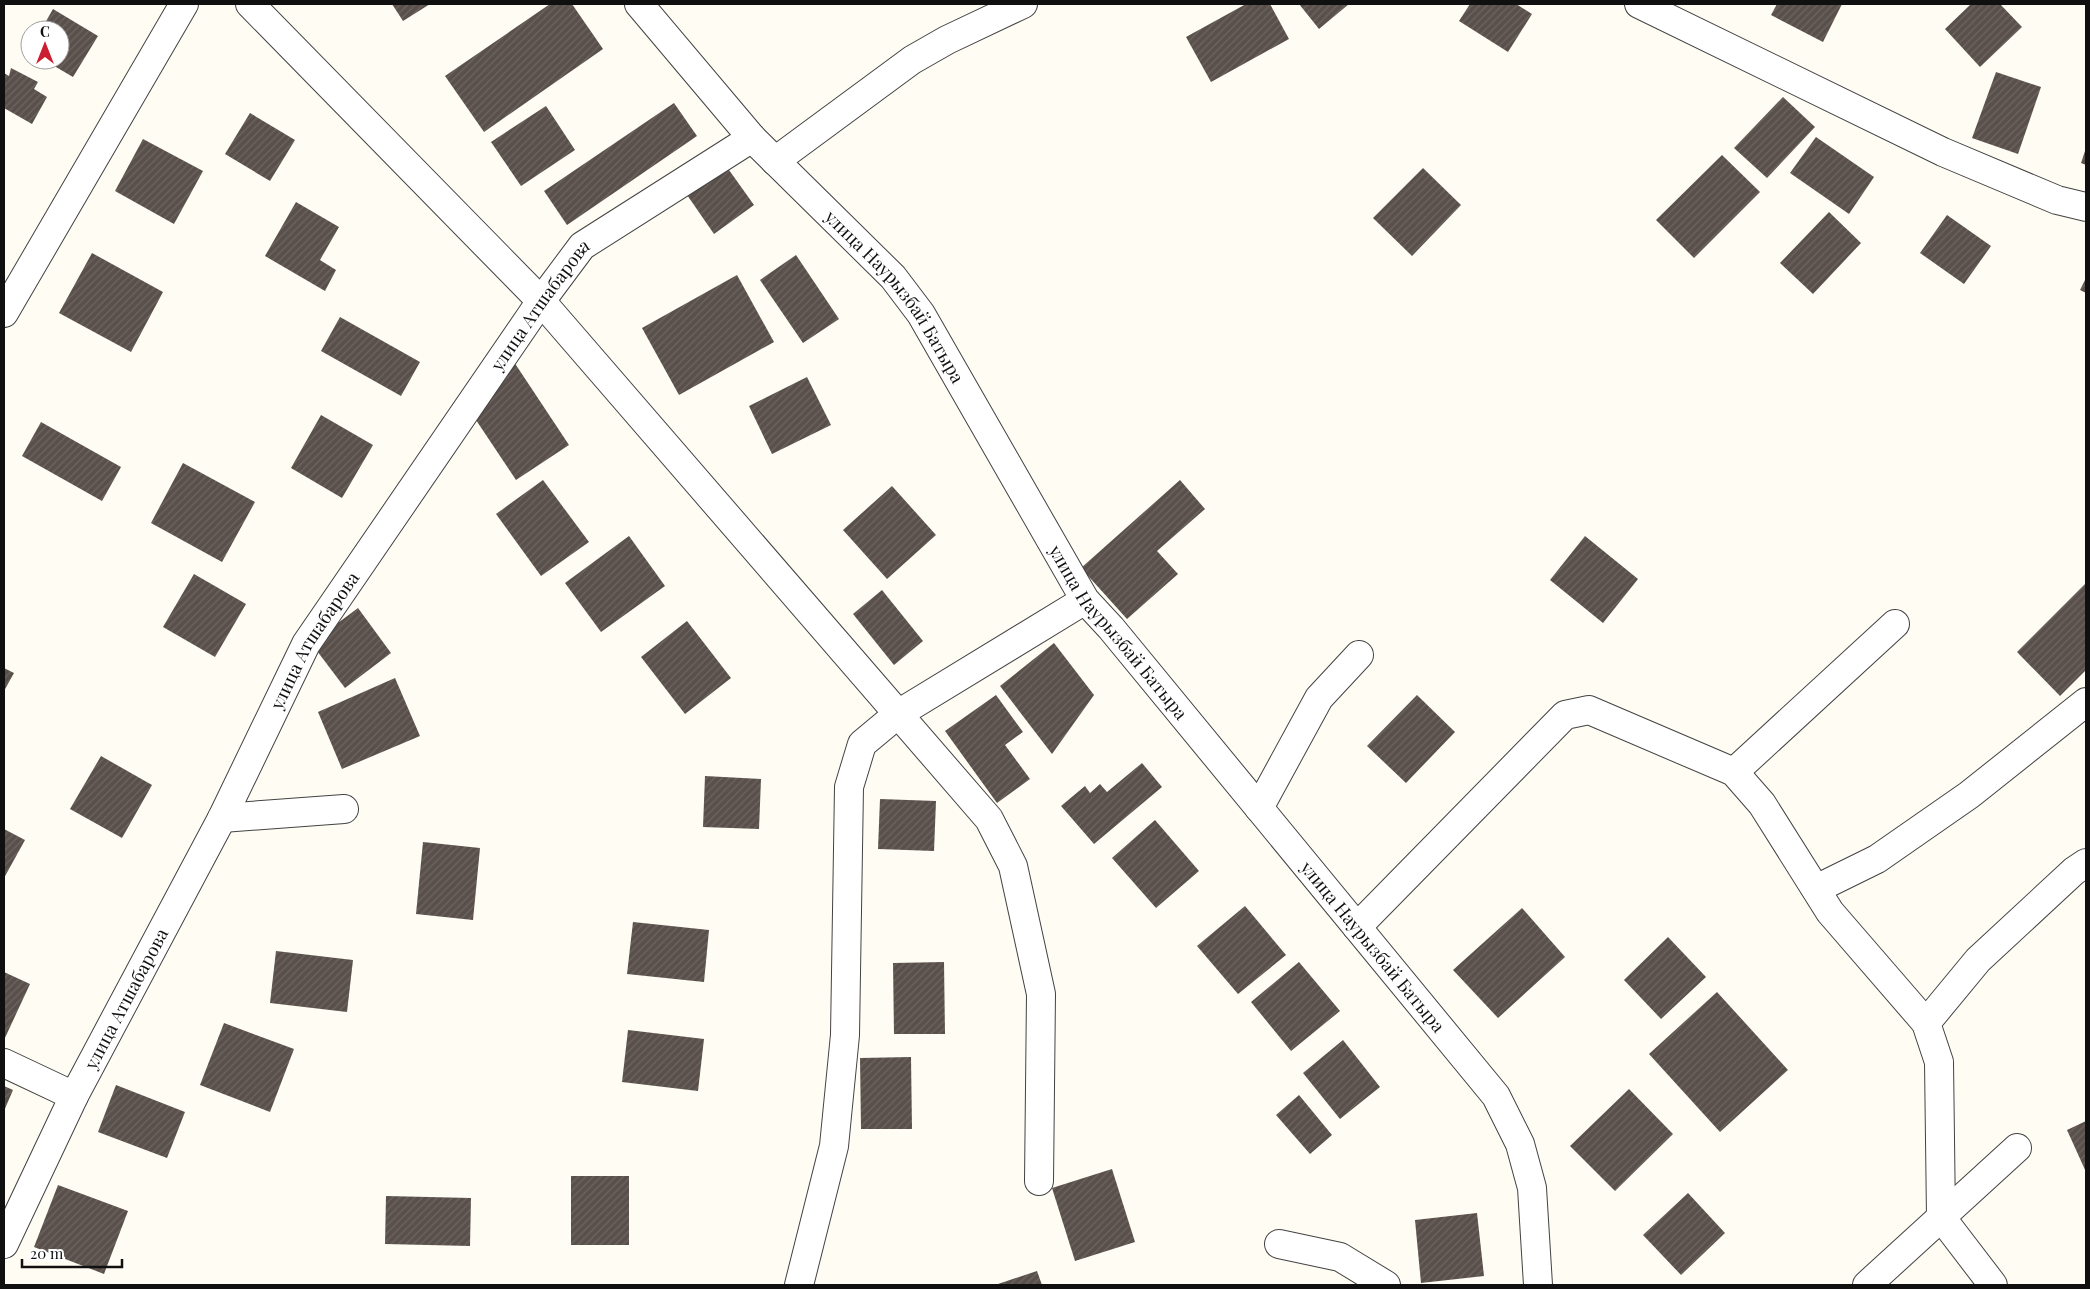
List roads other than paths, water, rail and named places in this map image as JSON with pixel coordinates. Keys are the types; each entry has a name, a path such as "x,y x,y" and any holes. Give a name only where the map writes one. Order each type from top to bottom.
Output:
{"street":[{"path":"4,313 184,4"},
{"path":"250,4 541,301 989,819 1012,866 1041,994 1039,1181"},
{"name":"улица Наурызбай Батыра","path":"639,4 752,138 892,277 921,314 1084,600 1111,628 1496,1096 1520,1144 1532,1188 1538,1285"},
{"path":"775,161 912,60 947,40 1023,4"},
{"path":"1639,4 1669,10 1943,152 2056,200 2086,207"},
{"name":"улица Атшабарова","path":"4,1244 74,1096 222,818 306,644 541,301 582,246 752,138"},
{"path":"799,1285 834,1146 844,1035 849,787 862,744 898,714 1084,600"},
{"path":"1734,772 1895,624"},
{"path":"1259,808 1319,698 1359,655"},
{"path":"1816,890 1877,859 1969,795 2086,702"},
{"path":"1357,927 1566,715 1589,710 1734,772 1762,804 1830,912 1926,1022 1939,1062 1941,1217 1993,1285"},
{"path":"222,818 344,809"},
{"path":"1926,1022 1978,960 2074,871 2086,863"},
{"path":"4,1063 74,1096"},
{"path":"1866,1285 2017,1148"},
{"path":"1279,1244 1340,1257 1386,1285"}]}
